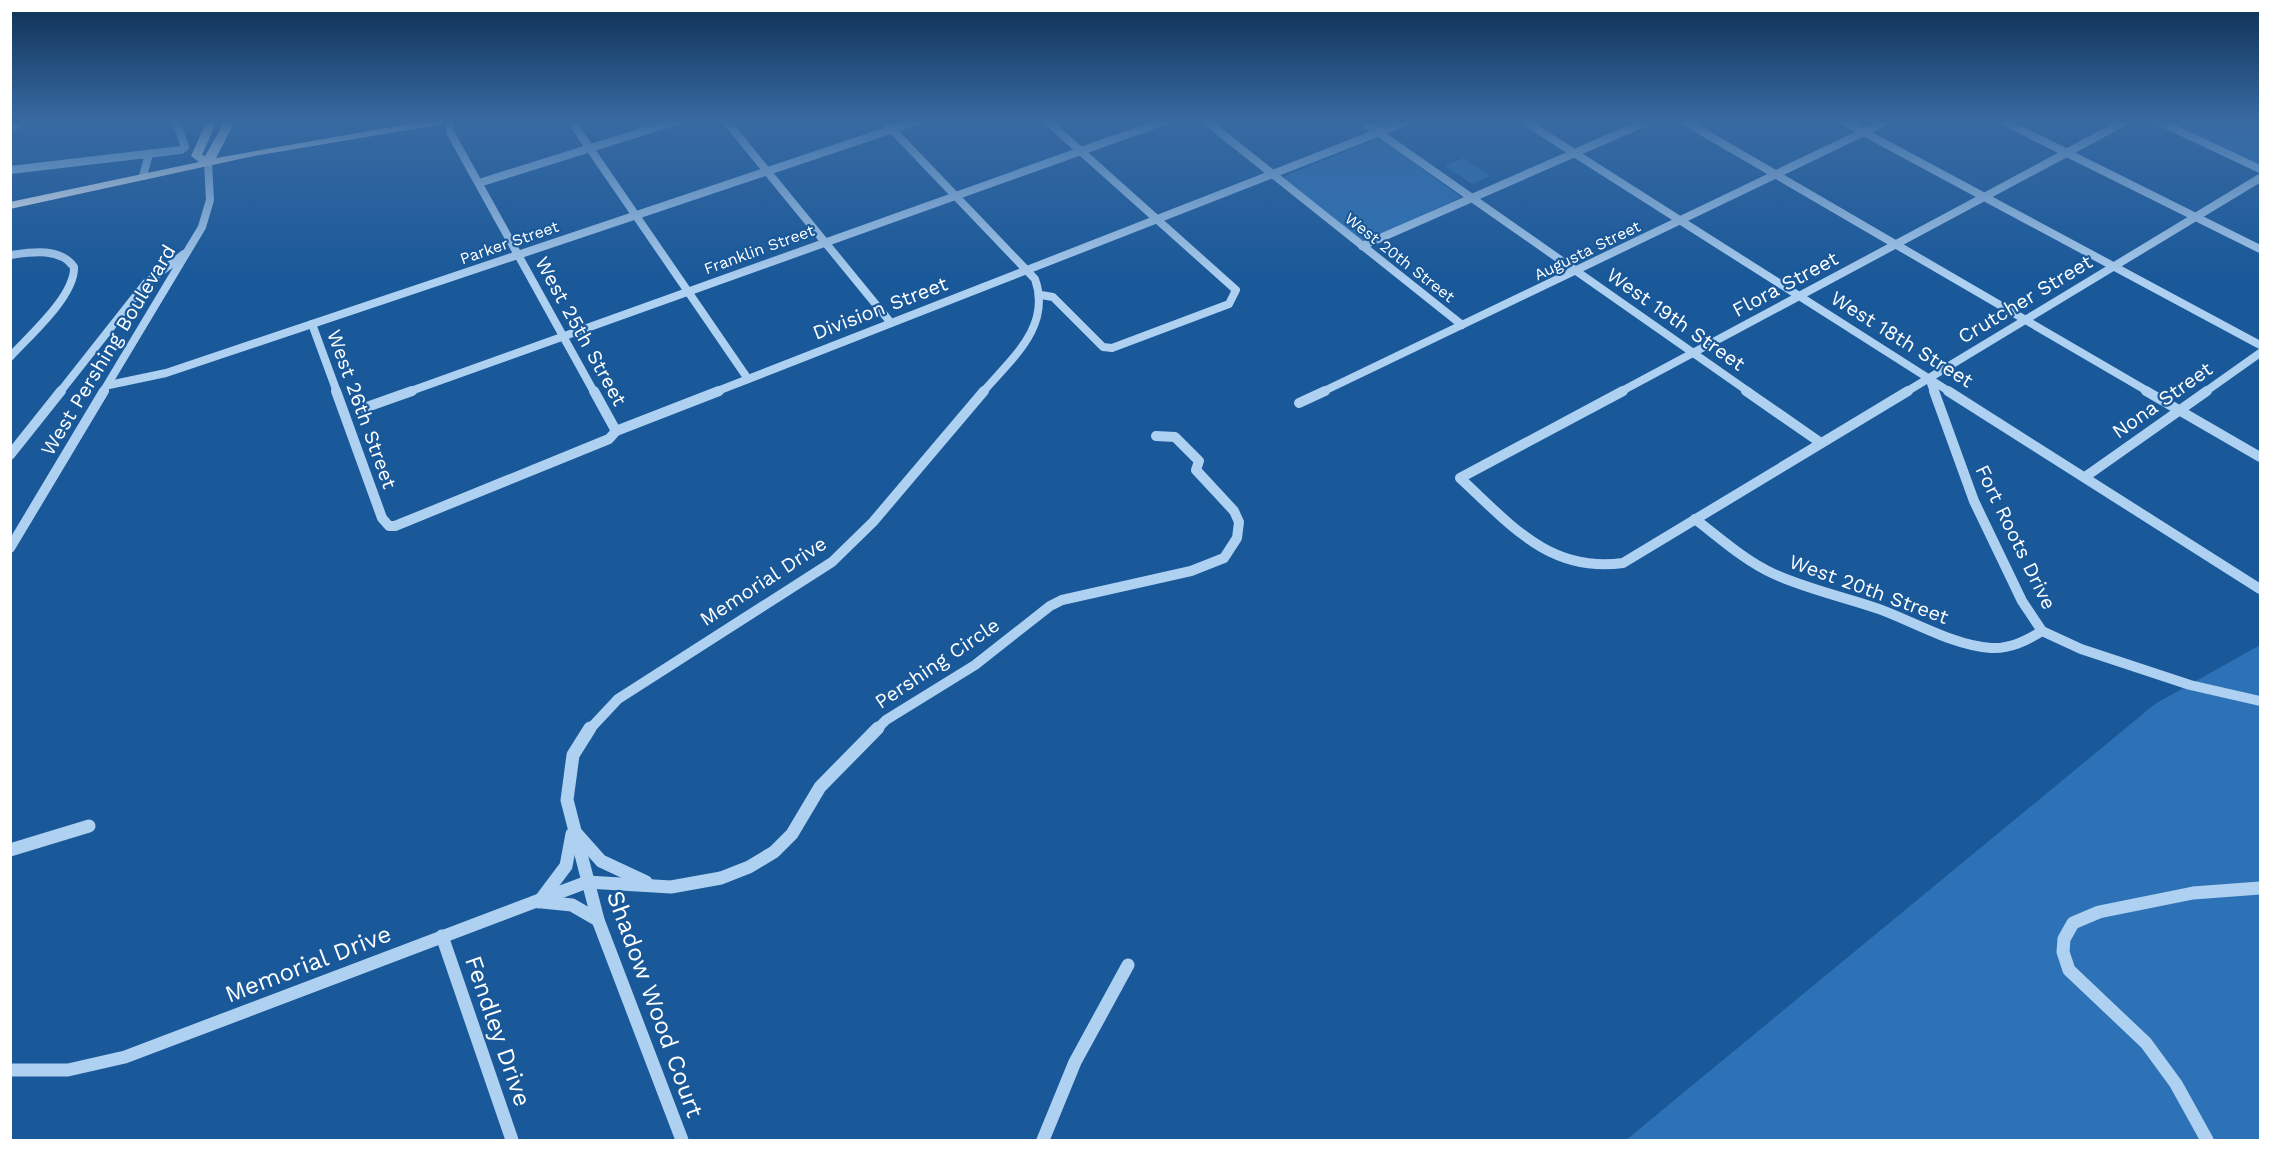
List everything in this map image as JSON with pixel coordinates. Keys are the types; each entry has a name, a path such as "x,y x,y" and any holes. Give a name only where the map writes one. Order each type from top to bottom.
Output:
{"main road":[{"path":"10,206 149,175"}],"street":[{"name":"West Pershing Boulevard","path":"10,548 189,250 209,210 208,175"},
{"name":"West 25th Street","path":"474,175 616,431"},
{"path":"479,183 505,175"},
{"path":"608,175 748,379"},
{"name":"Parker Street","path":"109,385 166,373 756,175"},
{"path":"770,175 891,323"},
{"path":"936,175 1027,269 1035,279 1041,295 1053,297 1103,347 1112,348 1128,344 1228,304 1236,290 1108,175"},
{"name":"Franklin Street","path":"364,408 1013,175"},
{"name":"Division Street","path":"378,507 387,524 400,525 609,439 616,431 1270,175"},
{"name":"West 20th Street","path":"1273,175 1462,325"},
{"name":"West 19th Street","path":"1439,175 1821,443"},
{"path":"1362,246 1525,175"},
{"name":"West 18th Street","path":"1610,175 2260,589"},
{"path":"1776,175 2260,457"},
{"name":"Augusta Street","path":"1299,403 1776,175"},
{"path":"1943,175 2260,345"},
{"name":"Flora Street","path":"1623,562 1599,566 1556,556 1537,546 1460,478 2026,175"},
{"path":"2111,175 2260,249"},
{"name":"Crutcher Street","path":"1623,562 2260,178"},
{"path":"10,455 147,283 189,250"},
{"path":"10,255 41,252 59,254 68,259 73,267 74,276 62,296 10,357"},
{"name":"Memorial Drive","path":"10,1070 39,1073 60,1072 125,1058 442,936 538,902 566,867 573,829 567,800 568,778 573,755 599,716 640,683 796,586 845,550 873,522 1031,335 1039,315 1041,295"},
{"name":"West 26th Street","path":"312,324 378,507"},
{"name":"Nona Street","path":"2085,477 2260,353"},
{"name":"Fort Roots Drive","path":"1929,378 1967,486 2022,601 2042,631 2081,649 2190,685 2260,701"},
{"name":"Pershing Circle","path":"538,902 587,882 659,886 688,885 721,878 750,867 774,852 792,834 820,787 886,720 975,665 1050,606 1062,600 1191,571 1224,558 1238,538 1239,522 1234,511 1196,470 1199,461 1174,437 1156,436"},
{"name":"West 20th Street","path":"1695,519 1774,574 1879,609 1983,649 2004,649 2016,646 2042,631"},
{"path":"10,850 89,826"},
{"path":"573,829 587,882"},
{"name":"Memorial Drive","path":"573,829 601,861 633,878 659,886"},
{"name":"Shadow Wood Court","path":"587,882 598,920 682,1140"},
{"path":"2207,1140 2176,1084 2151,1049 2135,1030 2069,970 2064,960 2064,938 2072,923 2097,913 2207,890 2260,888"},
{"path":"538,902 572,905 598,920"},
{"name":"Fendley Drive","path":"442,936 512,1140"},
{"path":"1043,1140 1075,1062 1128,965"}],"shaded area":[{"path":"1288,175 1430,175 1461,197 1367,240 1361,240 1282,177"},
{"path":"1458,175 1490,176 1472,184"},
{"path":"2260,645 2260,1140 1626,1140 2155,704"}]}
